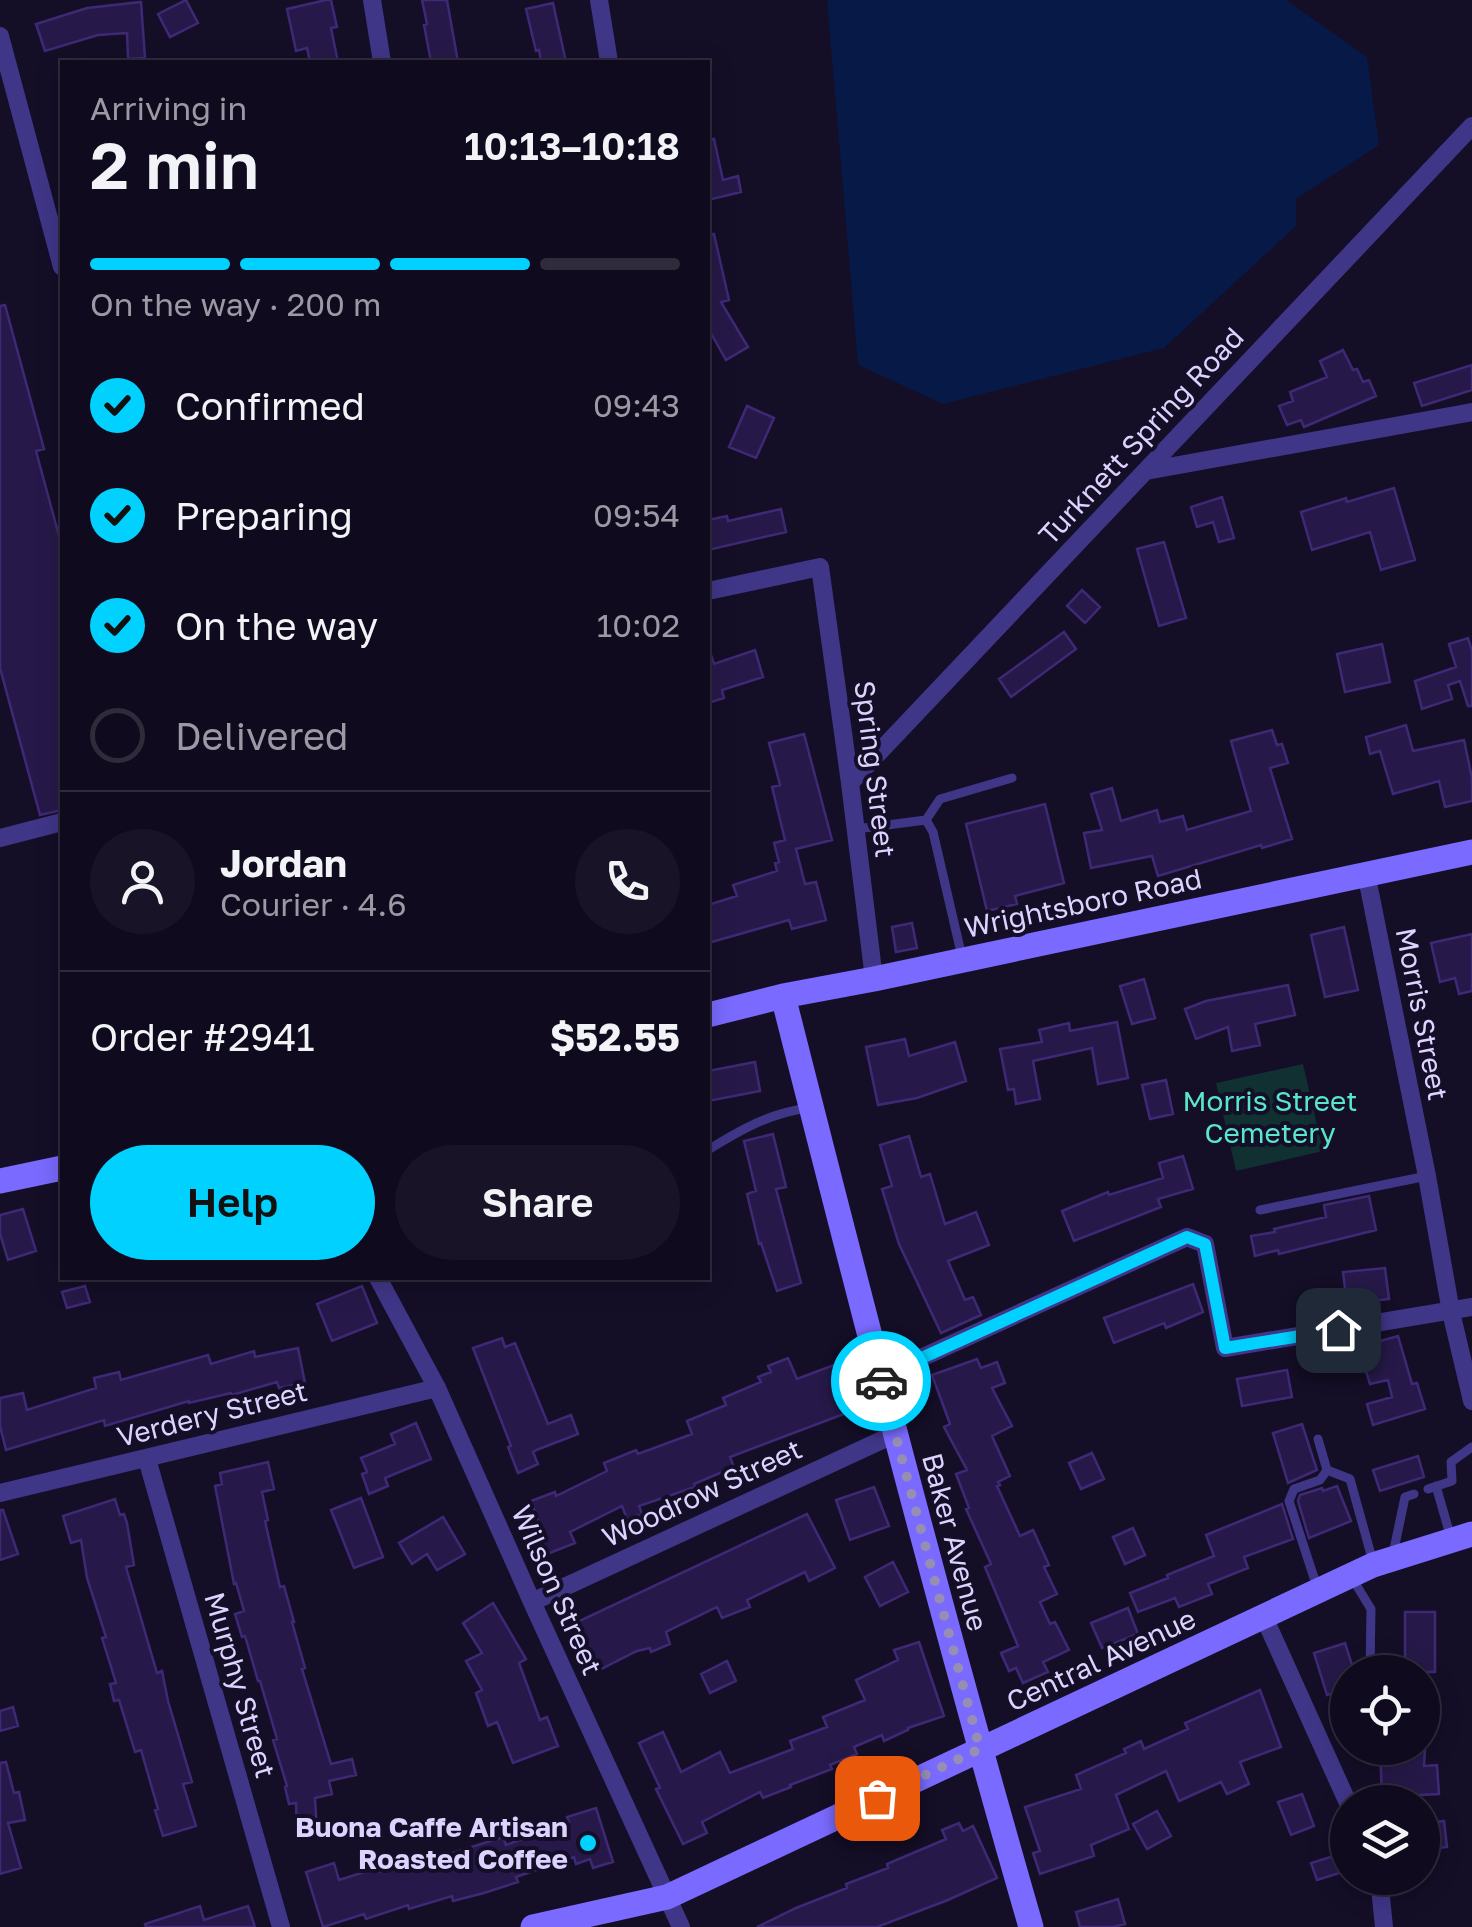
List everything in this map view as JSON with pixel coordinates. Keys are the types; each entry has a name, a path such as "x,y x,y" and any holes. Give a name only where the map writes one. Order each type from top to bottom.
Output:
{"main road":[{"name":"Wrightsboro Road","path":"710,1014 1472,852"},
{"name":"Baker Avenue","path":"783,996 880,1377 1032,1927"},
{"path":"0,1181 60,1168"},
{"name":"Central Avenue","path":"532,1927 667,1897 1372,1566 1462,1537"}],"street":[{"path":"372,0 382,60"},
{"path":"598,0 608,60"},
{"path":"0,36 56,221 60,252"},
{"name":"Turknett Spring Road","path":"850,783 1472,126"},
{"path":"1146,472 1472,412"},
{"name":"Spring Street","path":"710,591 820,567 874,979"},
{"path":"0,838 60,823"},
{"name":"Morris Street","path":"1366,873 1472,1402"},
{"path":"880,1377 1187,1237 1205,1244 1225,1348 1472,1307"},
{"name":"Wilson Street","path":"379,1280 437,1388 681,1927"},
{"name":"Verdery Street","path":"0,1492 437,1388"},
{"name":"Woodrow Street","path":"532,1602 896,1434"},
{"name":"Murphy Street","path":"146,1459 282,1927"},
{"path":"1264,1617 1340,1785"},
{"path":"1381,1895 1384,1927"}],"lane":[{"path":"856,829 926,820 940,800 1012,778"},
{"path":"926,820 934,832 962,960"},
{"path":"710,1149 747,1126 787,1111 811,1108"},
{"path":"1260,1210 1427,1176"},
{"path":"1318,1439 1327,1470"},
{"path":"1462,1537 1432,1488 1452,1481 1451,1462 1472,1446"},
{"path":"1327,1470 1350,1480 1372,1566 1370,1655"},
{"path":"1319,1591 1289,1501 1294,1489 1320,1480 1327,1470"},
{"path":"1372,1566 1405,1497 1414,1494"}],"green space":[{"name":"Morris Street Cemetery","path":"1303,1064 1323,1151 1236,1171 1216,1083"}],"water":[{"path":"827,0 1286,0 1367,57 1379,145 1296,199 1296,226 1164,348 943,404 858,365"}],"building":[{"path":"186,0 198,23 170,37 158,14"},
{"path":"331,0 337,27 331,28 338,60 310,60 307,48 296,51 287,9"},
{"path":"422,0 447,0 458,60 431,60 424,25 427,24"},
{"path":"141,2 145,58 128,59 127,33 98,35 45,51 36,24 87,8"},
{"path":"553,3 566,60 541,60 526,9"},
{"path":"714,139 723,180 738,176 741,192 710,200 710,140"},
{"path":"714,234 729,300 721,302 748,347 726,360 710,332 710,235"},
{"path":"5,305 44,449 36,451 60,540 60,810 40,815 0,668 0,306"},
{"path":"1343,350 1363,382 1369,380 1376,396 1304,427 1301,420 1287,425 1279,406 1293,401 1290,392 1327,377 1320,361"},
{"path":"1472,365 1472,390 1422,406 1414,383"},
{"path":"747,406 774,418 756,458 729,447"},
{"path":"1394,488 1415,560 1381,570 1370,532 1312,550 1301,512"},
{"path":"1222,497 1234,538 1219,542 1213,522 1197,527 1191,507"},
{"path":"781,509 786,532 710,550 710,520 727,516 728,521"},
{"path":"1164,542 1186,618 1159,626 1137,549"},
{"path":"1082,590 1100,607 1085,623 1067,606"},
{"path":"1064,632 1076,649 1011,697 999,679"},
{"path":"1468,638 1472,651 1472,706 1468,706 1460,681 1448,685 1452,699 1422,709 1415,681 1456,667 1449,644"},
{"path":"1382,644 1390,682 1345,692 1337,654"},
{"path":"755,650 763,677 722,690 724,698 710,702 710,655 714,664"},
{"path":"1406,725 1413,751 1464,740 1472,801 1445,807 1439,781 1393,794 1380,751 1370,754 1366,737"},
{"path":"1272,730 1288,763 1270,768 1292,839 1158,876 1152,856 1091,868 1084,833 1102,830 1091,794 1112,788 1121,821 1157,810 1160,822 1183,816 1187,830 1251,811 1231,741"},
{"path":"804,734 832,840 796,849 805,884 816,882 826,920 792,929 789,920 710,942 710,904 737,896 733,885 777,871 774,843 785,840 772,787 780,785 769,743"},
{"path":"1045,804 1064,883 1015,896 1017,904 987,911 966,824"},
{"path":"912,923 917,948 896,952 892,927"},
{"path":"1344,927 1358,990 1325,997 1311,935"},
{"path":"1472,934 1472,991 1459,994 1455,978 1440,982 1431,943"},
{"path":"1144,979 1155,1018 1132,1024 1120,986"},
{"path":"1288,985 1295,1015 1255,1024 1260,1045 1232,1051 1228,1027 1196,1039 1185,1009 1206,1001"},
{"path":"1117,1022 1128,1078 1098,1084 1092,1048 1033,1061 1040,1099 1016,1104 1014,1089 1008,1090 1000,1049 1042,1042 1039,1030 1069,1023 1070,1031"},
{"path":"905,1039 909,1056 955,1042 966,1081 917,1098 878,1105 866,1047"},
{"path":"755,1062 760,1091 710,1101 710,1071"},
{"path":"1166,1080 1173,1114 1150,1119 1142,1085"},
{"path":"773,1134 786,1187 776,1189 801,1283 777,1291 759,1244 747,1194 756,1191 744,1141"},
{"path":"909,1136 921,1177 930,1174 945,1224 976,1212 989,1245 948,1261 965,1300 973,1297 981,1315 941,1333 899,1244 882,1189 892,1186 880,1145"},
{"path":"1183,1156 1193,1189 1158,1199 1161,1207 1074,1241 1062,1211 1108,1192 1109,1195 1163,1178 1159,1163"},
{"path":"1369,1196 1376,1230 1279,1254 1278,1250 1255,1256 1251,1236 1326,1217 1324,1205"},
{"path":"23,1209 36,1251 8,1260 0,1234 0,1215"},
{"path":"1385,1268 1389,1299 1347,1304 1343,1272"},
{"path":"1193,1284 1203,1312 1114,1343 1104,1318"},
{"path":"85,1286 90,1302 67,1308 62,1292"},
{"path":"362,1286 377,1323 332,1341 317,1304"},
{"path":"1398,1336 1412,1384 1417,1383 1425,1409 1373,1425 1367,1404 1392,1397 1388,1380 1370,1384 1358,1347"},
{"path":"502,1338 505,1347 515,1343 548,1424 571,1415 578,1434 533,1452 538,1464 518,1473 473,1348"},
{"path":"298,1348 305,1383 279,1388 277,1382 232,1395 189,1401 105,1426 104,1420 6,1450 0,1426 0,1398 23,1393 27,1410 96,1388 94,1378 119,1372 121,1380 208,1355 211,1364 254,1351 255,1357"},
{"path":"788,1358 797,1379 847,1360 865,1406 730,1457 734,1467 694,1484 695,1487 639,1506 642,1514 627,1519 622,1506 570,1532 575,1543 545,1555 535,1531 541,1529 531,1501 555,1492 556,1496 607,1471 604,1463 692,1434 687,1421 726,1405 723,1398 761,1382 758,1377 771,1372 768,1366"},
{"path":"977,1359 981,1368 997,1362 1005,1383 992,1388 1012,1426 992,1436 1010,1476 997,1486 1020,1536 1033,1530 1049,1565 1044,1567 1057,1594 1040,1602 1069,1650 1043,1662 1048,1672 1023,1683 1016,1668 1009,1671 1001,1653 1018,1646 985,1567 991,1564 966,1509 969,1508 956,1474 967,1470 944,1427 950,1424 932,1375"},
{"path":"1287,1370 1292,1397 1242,1406 1237,1379"},
{"path":"416,1423 431,1459 385,1478 388,1486 369,1494 361,1458 395,1444 391,1434"},
{"path":"1302,1424 1317,1470 1288,1483 1273,1433"},
{"path":"1092,1453 1104,1479 1081,1489 1069,1463"},
{"path":"1418,1456 1424,1477 1380,1491 1373,1470"},
{"path":"268,1462 274,1489 262,1492 268,1520 265,1521 280,1587 284,1586 294,1622 305,1668 302,1669 331,1764 352,1759 356,1775 329,1781 332,1794 315,1798 317,1831 297,1832 296,1803 289,1804 273,1740 277,1739 235,1614 244,1611 234,1584 215,1486 222,1484 220,1473"},
{"path":"1337,1486 1351,1521 1309,1538 1298,1501 1300,1495"},
{"path":"874,1487 889,1526 850,1540 836,1500"},
{"path":"361,1498 383,1557 354,1568 331,1510"},
{"path":"115,1499 127,1523 134,1565 126,1567 157,1673 162,1671 192,1782 183,1784 196,1826 163,1836 141,1750 135,1752 119,1700 114,1701 110,1684 116,1683 87,1578 81,1540 71,1543 63,1516"},
{"path":"1282,1504 1293,1539 1244,1557 1248,1568 1208,1584 1212,1594 1179,1607 1175,1598 1138,1612 1130,1593 1214,1556 1206,1535"},
{"path":"0,1510 18,1554 0,1560"},
{"path":"807,1514 835,1568 809,1581 805,1572 747,1600 750,1607 722,1618 717,1607 666,1632 670,1644 651,1652 650,1648 637,1651 599,1670 575,1623"},
{"path":"443,1517 465,1554 437,1570 427,1554 412,1564 399,1543"},
{"path":"1133,1528 1145,1555 1125,1564 1113,1537"},
{"path":"893,1562 908,1592 880,1606 865,1577"},
{"path":"493,1603 526,1659 519,1663 540,1720 547,1717 558,1746 513,1763 497,1722 488,1726 476,1693 482,1690 466,1661 482,1653 463,1623"},
{"path":"1128,1608 1138,1634 1102,1648 1091,1623"},
{"path":"1405,1612 1435,1612 1435,1655 1405,1655"},
{"path":"919,1642 944,1716 884,1741 882,1735 854,1747 857,1754 791,1787 763,1798 760,1792 702,1822 707,1833 683,1844 639,1743 663,1732 681,1772 720,1752 730,1773 793,1749 790,1741 827,1727 823,1717 865,1700 856,1680 898,1660 894,1650"},
{"path":"1345,1643 1349,1655 1330,1655 1330,1694 1327,1695 1314,1653"},
{"path":"727,1661 736,1681 710,1693 701,1674"},
{"path":"1260,1690 1281,1747 1240,1762 1249,1784 1227,1794 1221,1782 1179,1801 1166,1771 1116,1795 1129,1829 1091,1845 1094,1856 1040,1874 1033,1853 1040,1851 1025,1807 1081,1789 1076,1775 1126,1753 1124,1749 1141,1741 1144,1749 1188,1729 1185,1723"},
{"path":"13,1707 18,1726 0,1731 0,1711"},
{"path":"6,1762 14,1793 19,1792 25,1820 8,1823 21,1868 0,1874 0,1763"},
{"path":"1381,1765 1437,1765 1438,1785 1382,1785"},
{"path":"1302,1794 1314,1826 1291,1835 1278,1802"},
{"path":"596,1808 613,1862 593,1868 590,1859 576,1864 574,1857 484,1893 453,1901 452,1896 409,1909 408,1905 366,1919 364,1914 323,1927 306,1872 334,1863 339,1880 425,1857 427,1861 503,1837 506,1845"},
{"path":"1157,1811 1171,1836 1147,1849 1133,1824"},
{"path":"1444,1821 1447,1847 1440,1848 1440,1822"},
{"path":"959,1823 963,1831 973,1826 997,1878 877,1927 757,1927 946,1839 942,1830"},
{"path":"1330,1857 1330,1876 1317,1880 1311,1863"},
{"path":"1118,1899 1125,1924 1080,1927 1076,1912"},
{"path":"200,1906 204,1920 248,1906 255,1927 146,1927 145,1924"}],"way so far":[{"path":"877,1798 980,1749 881,1381"}],"place":[{"name":"Buona Caffe Artisan Roasted Coffee","path":"588,1843"}],"route":[{"path":"881,1381 880,1377 1187,1237 1205,1244 1225,1348 1338,1330"}]}
